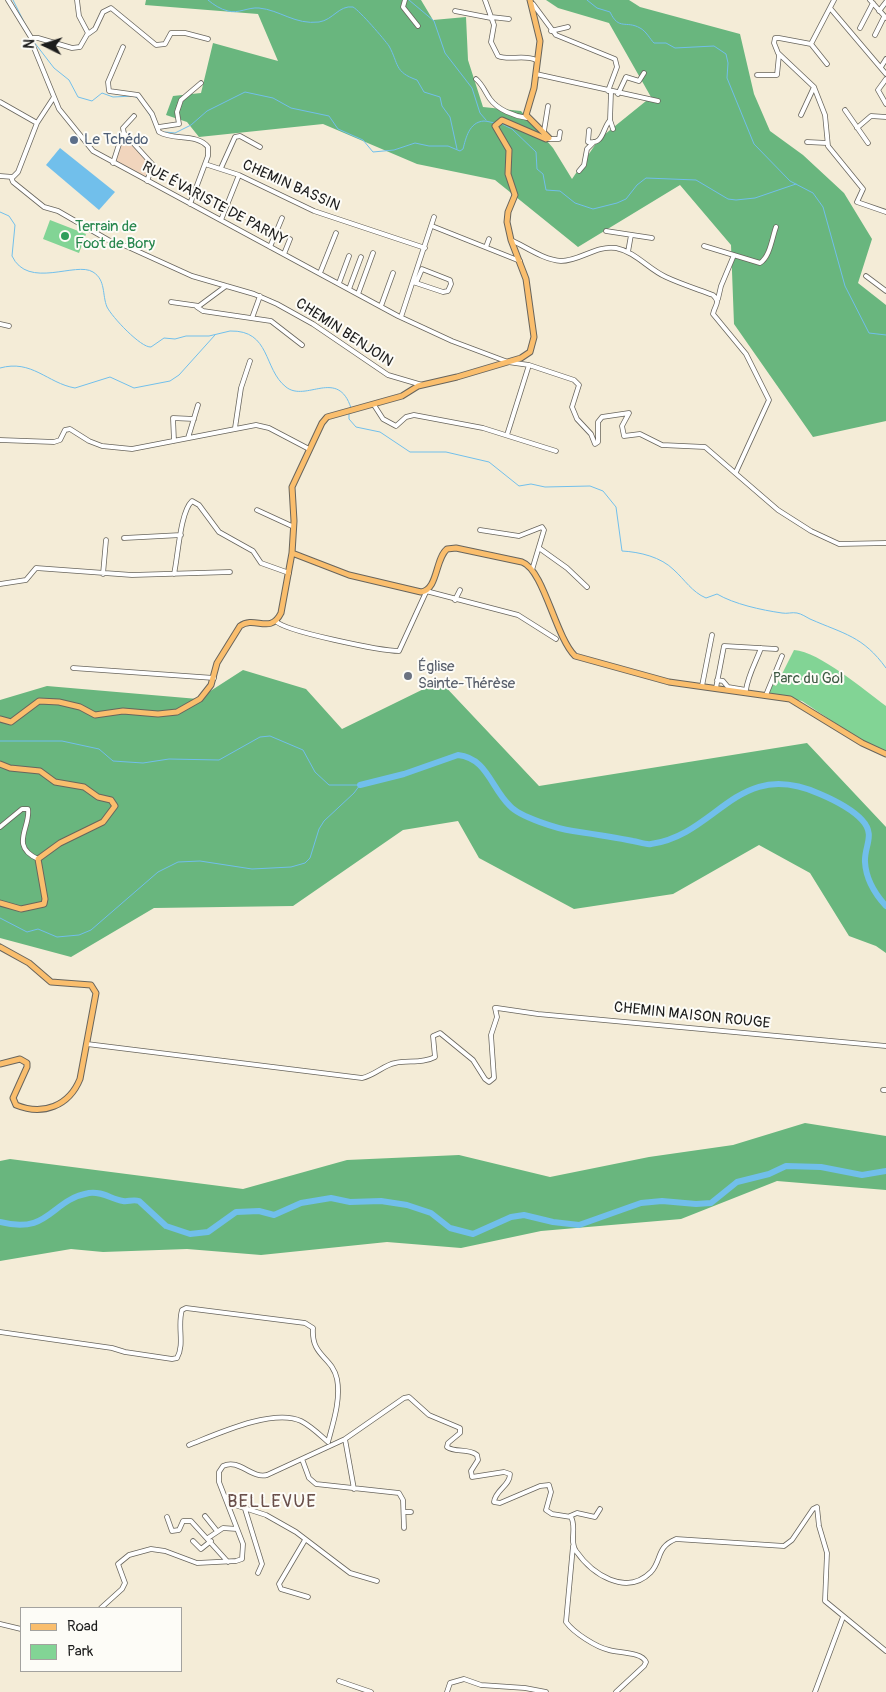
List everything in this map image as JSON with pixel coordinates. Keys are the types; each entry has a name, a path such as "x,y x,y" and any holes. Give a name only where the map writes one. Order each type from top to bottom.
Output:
{"main road":[{"path":"530,0 539,38 536,74 525,113 527,118 544,131 549,139"},
{"path":"0,719 11,722 39,701 59,702 80,707 95,715 123,711 158,714 177,712 200,699 214,678 220,657 243,623 267,624 276,621 284,603 292,554 294,527 292,487 322,423 327,417 402,396 422,384 457,378 526,356 534,343 526,280 511,240 507,217 514,195 508,174 509,150 496,130 496,124 502,120 549,139"},
{"path":"292,554 349,575 421,592 427,591 441,556 451,548 528,564 549,599 560,632 575,656 669,682 766,695 799,702 862,743 886,754"},
{"path":"0,764 10,768 40,771 55,782 84,787 98,797 114,802 115,809 103,822 60,843 38,859 45,898 44,904 21,909 0,903"},
{"path":"0,947 29,963 51,982 92,985 96,993 82,1072 75,1090 66,1100 51,1109 16,1105 13,1098 27,1067 26,1063 20,1059 0,1064"}],"street":[{"name":"RUE ÉVARISTE DE PARNY","path":"8,0 32,39 32,47 65,119 86,145 113,163 401,317 452,341 508,362 529,365 574,380 579,385 572,408 577,419 590,434 595,444 598,442 598,422 602,417 629,413 622,426 624,436 640,434 662,445 706,446 736,472"},
{"path":"77,0 79,16 88,34"},
{"path":"405,0 403,7 418,26"},
{"path":"485,0 494,30 491,42 498,56 536,60"},
{"path":"530,0 551,31 582,47 615,59 618,67 610,92 610,120 613,129"},
{"path":"811,44 834,0"},
{"path":"860,28 871,1 885,18 874,34"},
{"path":"879,11 886,2"},
{"path":"32,39 38,38 76,48 84,43 88,34 96,29 102,12 111,8 156,45 166,44 171,33 185,33 208,39"},
{"path":"830,8 886,74"},
{"path":"455,11 491,18 509,19"},
{"path":"551,31 568,26"},
{"path":"827,64 811,44 774,38 779,55 814,87 825,115 827,143 862,187 862,193 857,202 886,212"},
{"path":"123,47 108,82 108,90 113,93 133,93 141,96 159,130 166,136 203,142 208,151 190,204"},
{"path":"757,75 777,74 779,55"},
{"path":"880,67 886,59"},
{"path":"618,94 626,77 639,81 644,72"},
{"path":"536,74 618,94 658,101"},
{"path":"476,79 483,86 494,104 514,115 527,118"},
{"path":"886,79 878,90 886,104"},
{"path":"159,130 179,124 177,112 181,100 201,83"},
{"path":"801,115 814,87"},
{"path":"2,175 11,177 18,172 37,124 54,97"},
{"path":"0,102 37,124"},
{"path":"544,131 548,106"},
{"path":"845,110 868,143"},
{"path":"113,163 124,134 123,128 134,116"},
{"path":"857,128 871,116 886,116"},
{"path":"579,171 584,165 587,149 594,142 602,138 610,120"},
{"path":"589,130 588,142 594,142"},
{"path":"549,139 559,139 560,132"},
{"path":"124,134 153,165 147,181"},
{"path":"221,168 235,137 240,136 260,147"},
{"path":"807,142 827,143"},
{"name":"CHEMIN BASSIN","path":"205,164 239,175 314,211 425,248"},
{"path":"222,220 239,175"},
{"name":"CHEMIN BENJOIN","path":"11,177 12,182 44,207 58,211 110,241 126,246 192,276 260,296 313,324 388,375 422,384"},
{"path":"401,317 415,282 434,217"},
{"path":"270,247 282,218"},
{"path":"432,226 520,261"},
{"path":"704,246 760,263 763,261 776,227"},
{"path":"606,231 652,238"},
{"path":"320,273 336,233"},
{"path":"628,252 631,235"},
{"path":"284,254 290,239"},
{"path":"486,248 489,239"},
{"path":"511,240 546,257 562,261 607,247 628,252 664,276 713,295 718,299"},
{"path":"358,294 373,253"},
{"path":"734,254 721,286 718,305 713,314 749,359 770,400 736,472 778,510 814,532 839,544 886,544"},
{"path":"338,284 349,256"},
{"path":"349,289 361,257"},
{"path":"422,269 450,280 451,284 446,292 415,282 422,269"},
{"path":"381,306 393,273"},
{"path":"866,276 886,291"},
{"path":"197,307 203,305 226,286"},
{"path":"252,318 260,296"},
{"path":"171,302 190,305 203,311 274,322 302,345"},
{"path":"0,324 10,326"},
{"path":"235,428 239,396 250,360"},
{"path":"507,435 529,365"},
{"path":"188,438 198,405"},
{"path":"374,405 383,419 396,426 406,417 414,415 483,428 556,450"},
{"path":"174,441 173,418 194,419"},
{"path":"0,440 54,442 60,440 65,430 70,429 89,441 117,448 132,449 235,428 263,426 309,449"},
{"path":"174,574 187,508 192,501 199,505 218,532 253,551 261,563 289,573"},
{"path":"257,510 294,527"},
{"path":"480,530 518,536 542,527 544,530 540,548 532,570"},
{"path":"124,538 181,535"},
{"path":"103,574 106,540"},
{"path":"540,548 567,568 587,587"},
{"path":"0,584 26,580 36,568 103,574 230,572"},
{"path":"455,600 460,590"},
{"path":"276,621 282,626 312,634 399,651 427,591 445,598 518,615 556,639"},
{"path":"702,686 712,635"},
{"path":"716,688 724,646 776,649"},
{"path":"717,680 723,680 728,687 746,690 748,678 755,666 761,648"},
{"path":"766,695 782,656"},
{"path":"73,668 214,678"},
{"path":"0,827 22,809 28,809 22,840 25,847 38,859"},
{"name":"CHEMIN MAISON ROUGE","path":"87,1044 362,1078 373,1076 392,1063 428,1061 434,1058 433,1036 440,1033 473,1060 489,1082 494,1078 491,1035 497,1017 495,1008 886,1046"},
{"path":"0,1332 112,1348 125,1352 172,1359 177,1358 181,1352 180,1318 182,1310 186,1308 305,1322 313,1328 313,1345 331,1365 337,1379 337,1403 330,1444"},
{"path":"102,1607 122,1589 125,1583 118,1564 129,1555 158,1550 197,1563 240,1561 244,1555 243,1544 224,1495 218,1472 226,1464 241,1466 254,1475 262,1476 302,1459 330,1444 346,1440 404,1398 412,1398 429,1415 460,1428 460,1433 448,1443 447,1447 472,1452 477,1455 477,1462 471,1471 472,1477 504,1472 510,1474 508,1482 495,1495 494,1502 500,1503 547,1484 551,1489 545,1505 547,1512 570,1516 575,1513 595,1517 600,1509"},
{"path":"189,1444 260,1420 284,1418 300,1420 330,1444"},
{"path":"346,1440 354,1489"},
{"path":"302,1459 312,1482 332,1487 396,1492 402,1497 404,1528"},
{"path":"224,1495 235,1505 272,1518 350,1573 377,1581"},
{"path":"573,1544 576,1552 600,1575 613,1582 627,1583 650,1573 662,1548 676,1539 784,1546 792,1540 816,1507 819,1510 819,1526 827,1553 824,1598 829,1606 886,1651"},
{"path":"245,1509 262,1564 258,1573"},
{"path":"404,1512 411,1512"},
{"path":"205,1516 217,1531"},
{"path":"570,1516 574,1522 566,1622 571,1628 606,1650 641,1657 646,1662 616,1692"},
{"path":"167,1517 172,1532 179,1530 182,1523 188,1520 195,1524 228,1562"},
{"path":"193,1541 202,1548 217,1531 223,1528 238,1529"},
{"path":"305,1540 278,1584 281,1589 308,1597"},
{"path":"815,1692 843,1617"},
{"path":"0,1624 20,1630"},
{"path":"447,1692 450,1683 460,1679 469,1680 480,1685 525,1688 546,1692"},
{"path":"339,1680 371,1692"}],"shaded area":[{"path":"124,135 152,166 147,177 116,162"}],"green space":[{"path":"146,0 421,0 433,20 466,17 468,60 483,107 521,111 553,148 572,179 599,139 651,97 609,23 558,8 546,0 629,0 640,7 740,34 754,94 770,131 803,155 844,193 872,239 858,283 886,305 886,421 813,437 734,324 731,245 680,185 578,247 495,180 417,164 323,124 199,137 187,122 166,115 173,96 201,93 213,43 278,61 258,14 145,5"},
{"name":"Terrain de Foot de Bory","path":"50,220 86,234 79,253 43,239"},
{"name":"Parc du Gol","path":"794,650 805,652 829,664 886,706 886,752 856,737 802,701 769,694 772,684 776,686"},
{"path":"243,670 306,689 342,729 440,681 539,786 807,743 886,827 886,953 876,946 849,936 810,873 759,845 673,894 574,909 479,858 458,821 403,830 293,906 154,908 71,957 0,938 0,700 47,686 198,699"},
{"path":"805,1123 886,1136 886,1190 777,1181 681,1219 541,1231 461,1248 387,1242 261,1255 187,1249 103,1252 71,1249 0,1261 0,1161 10,1159 243,1189 347,1160 459,1155 550,1177 649,1157 733,1145"}],"water":[{"path":"60,148 115,192 99,210 46,165"}],"waterway":[{"path":"13,0 26,26"},
{"path":"208,0 217,7 228,11 236,12 251,8 267,9 310,22 324,21 344,8 353,7 389,46 398,67 404,74 417,80 424,92 440,97 442,106 450,117 457,149"},
{"path":"409,0 434,21 445,53 472,88 480,113 486,120"},
{"path":"587,0 597,8 610,12 613,18 620,23 642,29 654,43 666,43 675,48 714,46 726,54 728,63 727,78 754,144 790,181 813,193 823,207 845,286 869,333 886,335"},
{"path":"34,42 54,68 69,80 78,97 92,101 102,93 113,97 134,96 139,99"},
{"path":"165,132 175,133 191,125 207,111 245,92 273,98 291,108 329,116 338,129 363,140 373,152 394,150 415,143 429,146 448,146 460,151 463,149 469,131 475,124 484,121 496,123"},
{"path":"147,110 152,119"},
{"path":"500,123 512,129 536,152 537,169 543,174 546,190 560,191 575,203 593,209 626,199 637,185 646,178 696,180 728,199 736,200 755,198 796,184"},
{"path":"0,212 9,216 15,225 12,256 19,266 29,271 40,273 75,270 93,272 102,283 105,302 110,312 127,331 146,346 151,347 164,338 209,336 230,331 243,332 253,337 260,344 273,371 286,387 294,391 321,388 338,390 345,396 351,408"},
{"path":"0,368 11,366 30,369 56,382 75,388 110,377 134,388 170,381 179,375 215,335"},
{"path":"349,413 349,419 356,427 380,432 410,452 446,452 489,462 519,486 531,484 545,487 590,486 603,491 616,507 622,551 643,554 669,565 693,589 706,598 717,594 731,601 757,608 784,613 799,613 861,642 878,657 886,668"},
{"path":"0,741 62,741 99,749 113,761 143,763 169,759 219,760 260,737 270,736 303,750 315,772 329,785 359,785"},
{"path":"360,785 404,774 458,755 468,757 482,768 510,806 530,818 566,830 645,844 674,837 694,827 730,801 748,791 768,785 792,785 831,799 858,816 866,825 869,836 865,856 867,875 878,897 886,906"},
{"path":"0,918 27,932 38,929 57,937 79,935 91,930 158,872 178,862 200,861 252,869 291,867 305,863 310,858 319,829 324,821 360,785"},
{"path":"0,1222 17,1225 30,1224 49,1215 76,1197 94,1193 123,1201 139,1201 166,1226 190,1234 208,1232 236,1212 259,1211 274,1215 301,1203 331,1198 350,1202 381,1201 407,1205 431,1213 450,1228 473,1234 511,1217 524,1215 553,1222 579,1225 641,1203 662,1201 696,1204 711,1203 737,1182 769,1174 786,1166 821,1167 862,1175 886,1171"}],"place":[{"name":"Le Tchédo","path":"74,140"},
{"name":"Terrain de Foot de Bory","path":"65,236"},
{"name":"Église Sainte-Thérèse","path":"408,676"}],"district":[{"name":"BELLEVUE","path":"272,1502"}]}
